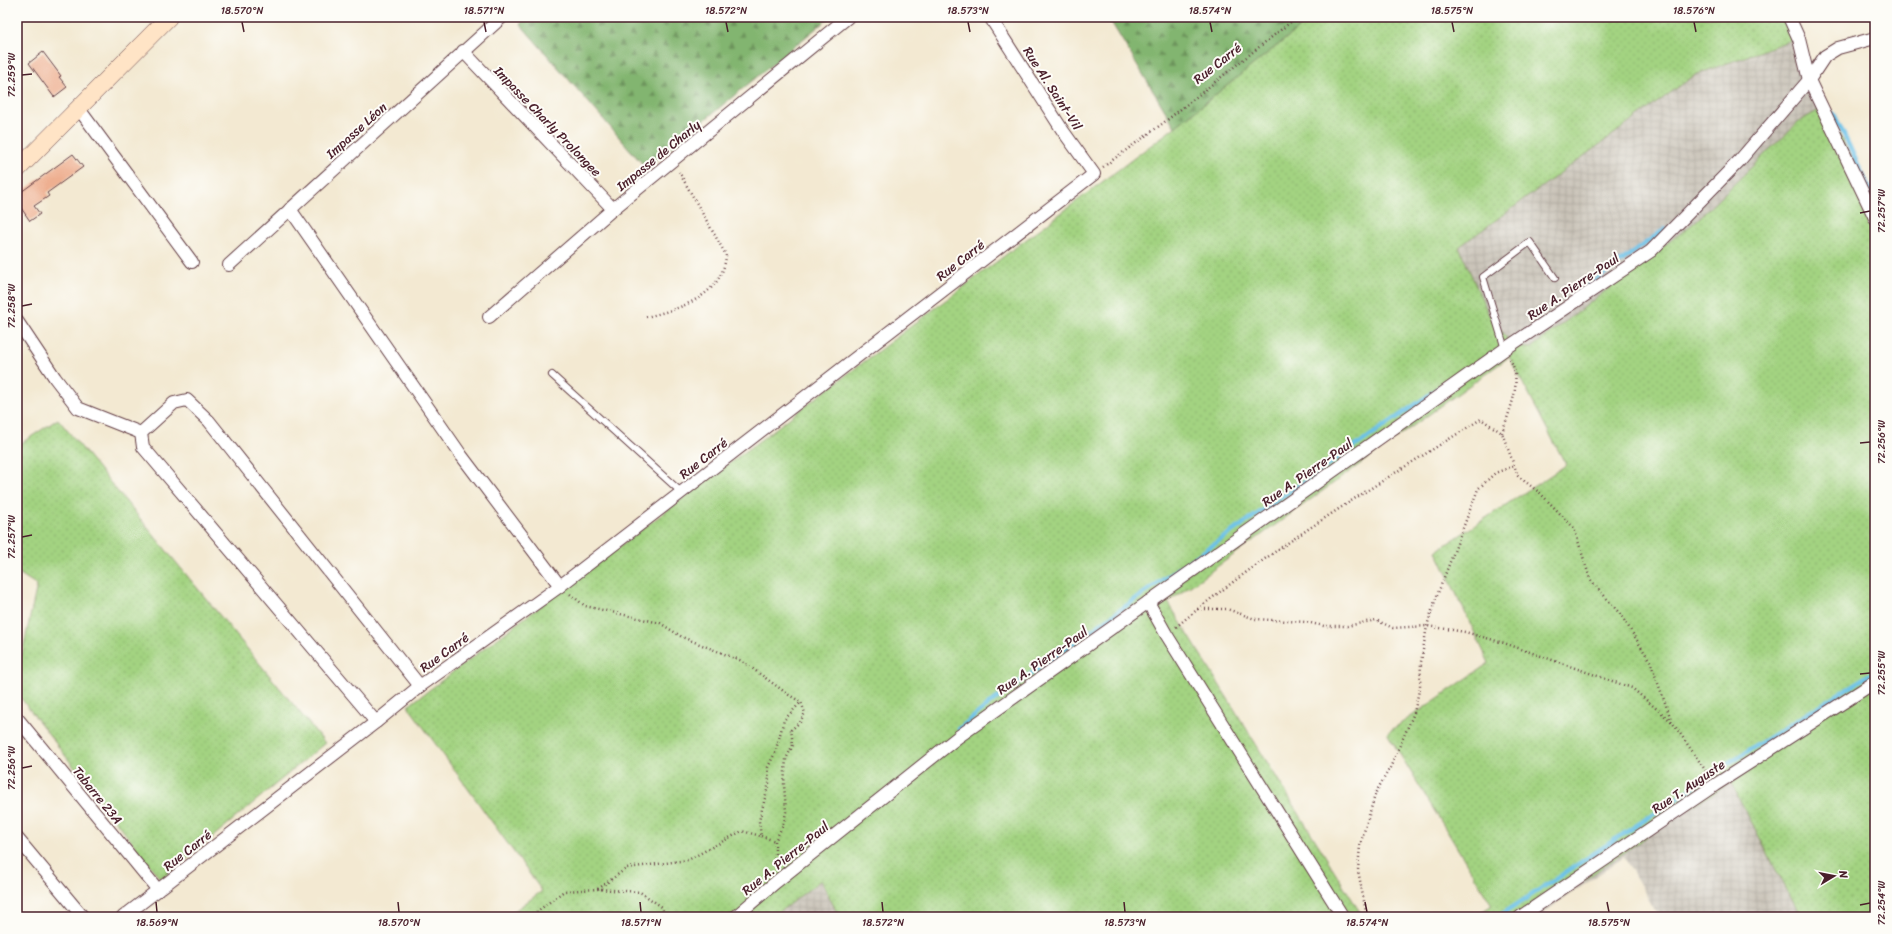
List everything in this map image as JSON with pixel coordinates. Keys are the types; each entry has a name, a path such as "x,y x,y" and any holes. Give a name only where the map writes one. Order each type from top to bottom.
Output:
{"main road":[{"path":"17,170 169,17"}],"street":[{"name":"Impasse Léon","path":"229,265 502,17"},
{"name":"Impasse de Charly","path":"489,317 613,209 848,17"},
{"name":"Rue Al. Saint-Vil","path":"990,17 1063,131 1094,174"},
{"path":"1789,17 1799,39 1809,80 1875,218"},
{"name":"Rue A. Pierre-Paul","path":"735,917 776,882 958,737 1505,349 1651,251 1740,160 1809,80 1825,56 1838,48 1875,38"},
{"name":"Impasse Charly Prolongee","path":"463,51 613,209"},
{"path":"79,109 192,262"},
{"name":"Rue Carré","path":"123,917 376,722 420,686 560,586 1094,174"},
{"path":"290,209 461,455 560,586"},
{"path":"17,321 55,378 78,408 141,433"},
{"path":"141,433 174,403 187,400 209,421 420,686"},
{"path":"141,433 143,447 376,722"},
{"path":"1148,602 1166,634 1343,917"},
{"name":"Rue T. Auguste","path":"1520,917 1715,785 1875,682"},
{"name":"Tabarre 23A","path":"17,718 158,890"},
{"path":"17,838 83,917"}],"lane":[{"path":"1505,349 1483,277 1530,242 1555,278"},
{"path":"552,375 681,492"}],"path":[{"name":"Rue Carré","path":"1094,174 1162,124 1297,17"},
{"path":"646,317 672,311 689,304 704,294 717,281 725,267 726,255 672,161"},
{"path":"1505,349 1516,370 1516,393 1502,433 1518,476 1540,494 1574,528 1590,579 1621,615 1650,661 1672,722 1715,785"},
{"path":"1166,634 1196,610 1317,523 1480,420 1502,433"},
{"path":"1367,917 1358,870 1360,845 1376,792 1390,768 1414,713 1420,686 1421,662 1427,626 1449,561 1478,489 1495,474 1514,466"},
{"path":"560,586 585,606 660,623 682,637 742,661 801,702 805,713 800,722 791,730 793,745 786,759 784,784 786,812 784,823 774,841 776,882"},
{"path":"1196,610 1227,609 1255,619 1306,622 1324,626 1348,626 1376,620 1393,628 1427,626 1466,632 1632,688 1672,722"},
{"path":"761,836 758,821 769,783 768,767 775,752 784,720 801,702"},
{"path":"598,889 627,868 688,860 742,831 774,841"},
{"path":"530,917 564,891 598,889 640,892 662,907 665,917"}],"shaded area":[{"path":"1794,39 1825,107 1799,121 1695,222 1531,348 1514,347 1489,315 1459,247 1695,75"},
{"path":"1731,783 1801,917 1659,917 1624,857 1537,917 1531,917 1681,813"},
{"path":"821,880 839,917 773,917"}],"green space":[{"path":"528,17 830,17 646,168 520,24"},
{"path":"1108,17 1313,17 1175,127"},
{"path":"1313,17 1785,17 1794,39 1695,75 1459,247 1489,315 1514,347 1531,348 1695,222 1799,121 1825,107 1875,205 1875,917 1801,917 1731,783 1681,813 1531,917 1474,917 1492,905 1387,733 1489,663 1436,551 1566,465 1509,357 1168,602 1363,917 839,917 821,880 773,917 506,917 542,891 408,706 1175,127"},
{"path":"58,419 325,743 161,880 17,693 17,677 37,585 17,572 17,446"}],"building":[{"path":"43,52 61,76 59,77 67,87 54,97 29,63"},
{"path":"73,154 83,167 47,193 49,196 34,206 40,214 30,221 17,202 17,195"}],"waterway":[{"path":"1834,114 1875,200"},
{"path":"1579,292 1665,229"},
{"path":"959,729 989,704 1158,583 1465,370"},
{"path":"1719,769 1875,671"},
{"path":"1498,917 1699,784"}]}
